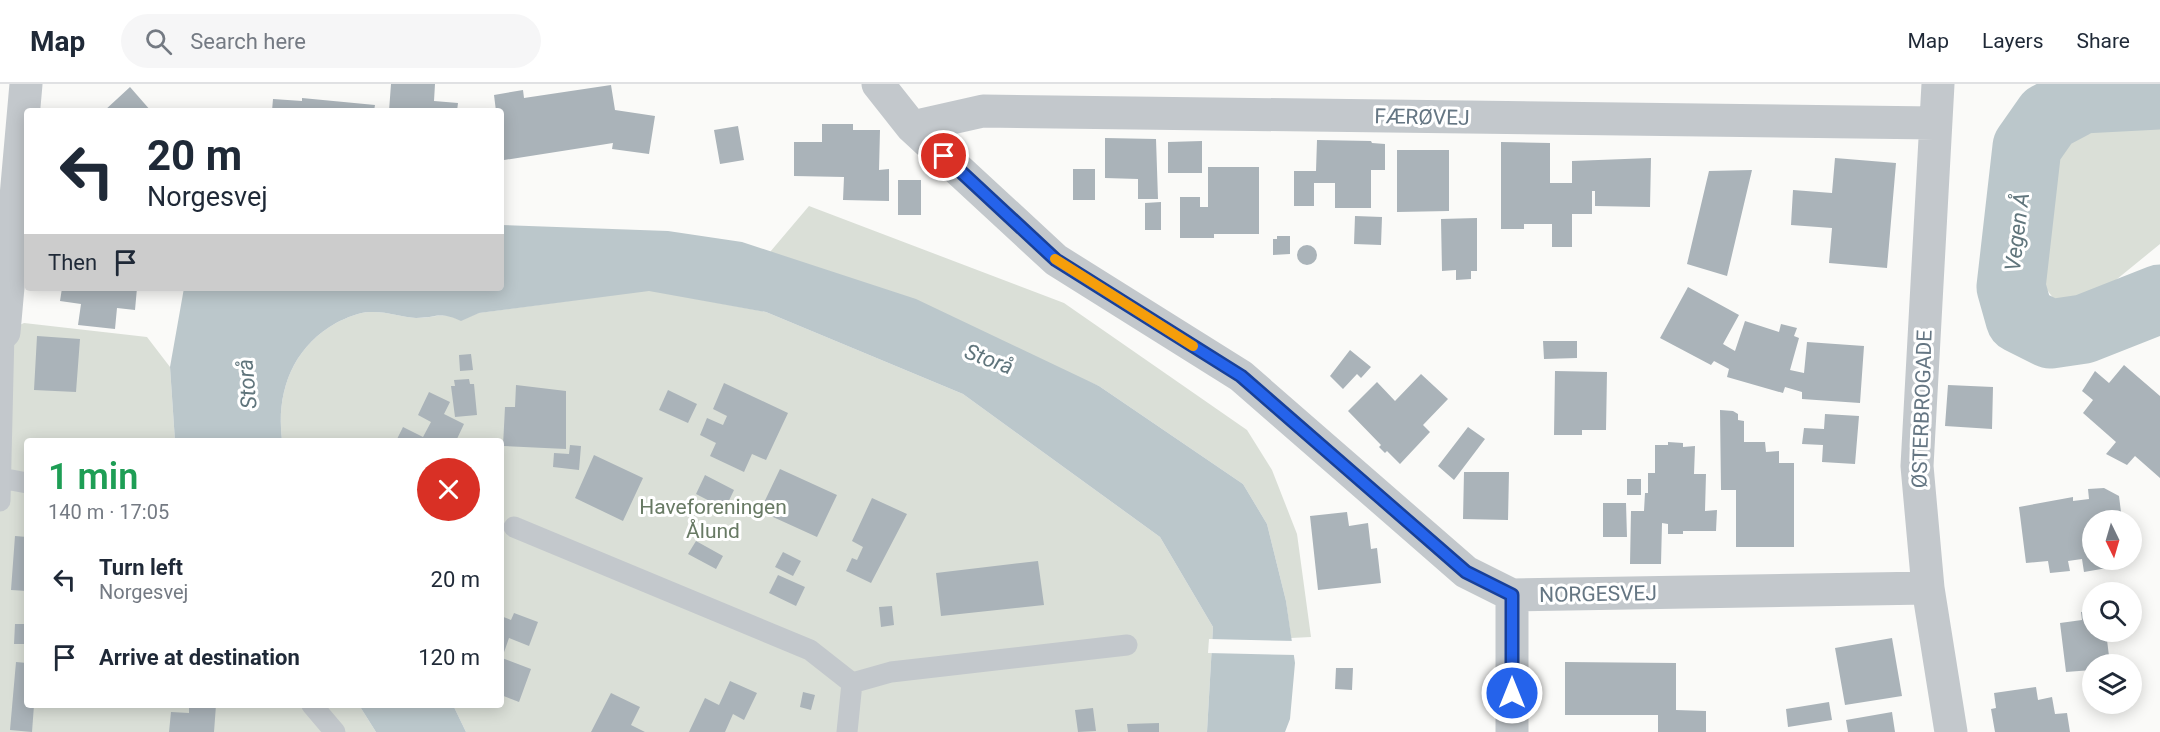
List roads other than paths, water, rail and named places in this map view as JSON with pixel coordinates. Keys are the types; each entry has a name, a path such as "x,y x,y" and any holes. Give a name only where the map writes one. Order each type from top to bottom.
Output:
{"street":[{"path":"2,332 26,84"},
{"name":"NORGESVEJ","path":"878,84 912,127 1056,260 1241,376 1466,572 1512,595 1928,588"},
{"name":"ØSTERBROGADE","path":"1938,84 1917,466 1928,588 1951,732"},
{"name":"FÆRØVEJ","path":"912,127 983,111 1935,123"},
{"path":"1512,595 1512,732"}],"lane":[{"path":"0,501 2,332"},
{"path":"1,478 24,482"},
{"path":"514,527 810,650 852,683"},
{"path":"852,683 891,672 1127,645"},
{"path":"847,732 852,683"},
{"path":"315,708 335,732"}],"water":[{"name":"Storå","path":"504,225 668,231 742,242 916,299 1099,386 1243,484 1267,524 1286,601 1295,663 1290,719 1285,732 1207,732 1213,627 1160,537 963,394 766,312 649,291 479,313 461,321 442,316 416,318 382,312 361,313 336,323 321,333 298,358 285,389 282,405 282,438 175,438 170,367 183,291 504,291"},
{"path":"361,708 454,708 466,732 376,732"}],"waterway":[{"name":"Vegen Å","path":"2160,95 2082,99 2048,117 2027,147 2011,287 2020,319 2050,334 2084,329 2160,299"}],"park label":[{"name":"Haveforeningen Ålund","path":"713,519"}]}
